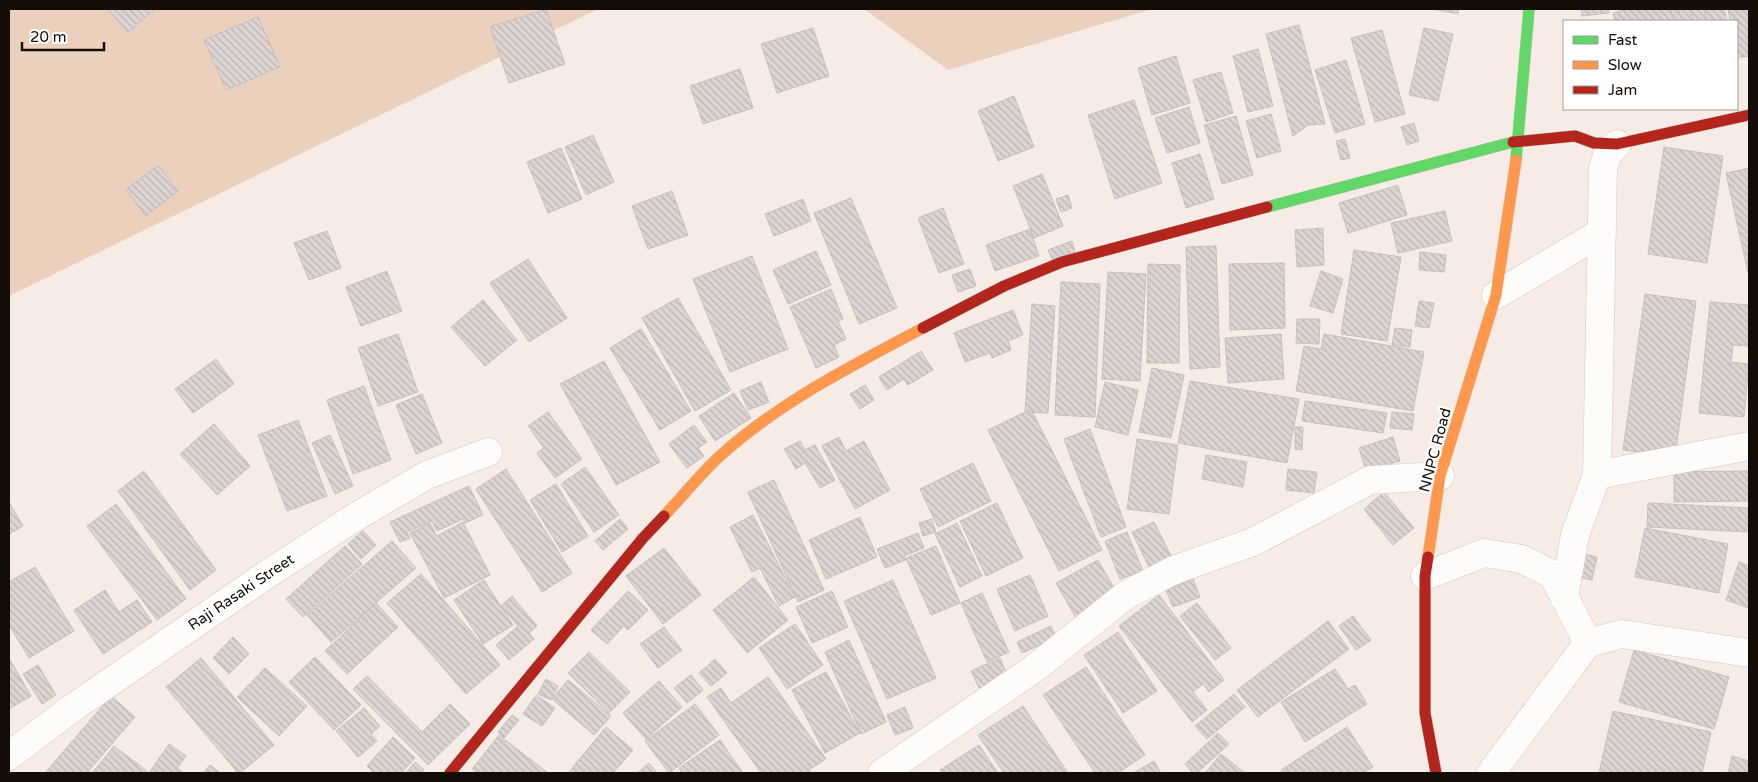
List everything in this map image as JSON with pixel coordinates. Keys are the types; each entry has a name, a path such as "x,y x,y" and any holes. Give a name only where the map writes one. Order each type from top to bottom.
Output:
{"street":[{"name":"NNPC Road","path":"1436,773 1425,713 1425,576 1440,476 1496,295 1519,140 1529,9"},
{"path":"450,773 643,538 720,455 786,405 854,364 1004,286 1062,262 1519,140 1575,136 1594,143 1617,144 1749,115"},
{"path":"1564,598 1575,536 1597,475 1603,169 1607,155 1617,144"},
{"path":"1496,295 1602,232"},
{"path":"1597,475 1749,446"},
{"name":"Raji Rasaki Street","path":"9,756 71,709 233,597 357,516 427,476 488,452"},
{"path":"882,773 1035,668 1126,595 1174,570 1253,542 1370,480 1440,476"},
{"path":"1425,576 1484,554 1522,559 1553,575 1588,643"},
{"path":"1491,773 1588,643 1622,634 1749,653"}],"shaded area":[{"path":"9,9 598,9 9,296"},
{"path":"864,9 1152,9 948,70"}],"building":[{"path":"107,9 155,9 128,32"},
{"path":"546,9 565,64 509,83 490,27"},
{"path":"1433,9 1459,9 1458,14"},
{"path":"1581,9 1608,9 1609,13 1582,16"},
{"path":"1627,9 1678,9 1682,20 1615,20 1613,13"},
{"path":"1671,9 1704,9 1707,20 1673,20"},
{"path":"1690,9 1724,9 1727,20 1693,20"},
{"path":"1728,9 1749,9 1749,56 1738,58 1738,20 1730,20"},
{"path":"258,17 280,67 226,90 204,40"},
{"path":"1299,25 1325,124 1308,125 1293,136 1266,34"},
{"path":"813,28 829,76 777,93 761,44"},
{"path":"1424,28 1453,34 1438,101 1409,95"},
{"path":"1382,30 1405,114 1375,122 1351,38"},
{"path":"1258,49 1273,106 1248,112 1233,56"},
{"path":"1176,56 1190,103 1152,115 1138,68"},
{"path":"1346,60 1365,124 1335,133 1315,70"},
{"path":"740,69 753,108 703,124 690,86"},
{"path":"1221,72 1233,113 1206,122 1193,80"},
{"path":"1014,96 1034,147 998,161 978,111"},
{"path":"1134,100 1162,183 1115,199 1088,115"},
{"path":"1189,107 1200,143 1167,153 1155,118"},
{"path":"1271,114 1281,151 1257,158 1246,121"},
{"path":"1236,116 1253,175 1222,184 1204,125"},
{"path":"1414,123 1419,141 1407,145 1401,127"},
{"path":"593,135 614,182 586,195 565,147"},
{"path":"1345,139 1350,158 1341,160 1336,141"},
{"path":"1664,147 1723,156 1707,263 1648,254"},
{"path":"561,148 582,199 548,213 527,162"},
{"path":"1200,154 1214,199 1186,208 1172,163"},
{"path":"158,165 178,191 146,216 126,190"},
{"path":"1749,168 1749,272 1748,273 1726,173"},
{"path":"1042,174 1063,226 1034,238 1013,186"},
{"path":"1398,185 1407,215 1348,233 1339,203"},
{"path":"672,191 688,235 648,249 632,206"},
{"path":"1068,195 1072,208 1061,212 1056,199"},
{"path":"851,198 897,308 859,324 814,213"},
{"path":"803,199 811,221 774,236 765,214"},
{"path":"943,208 964,264 939,273 918,218"},
{"path":"1445,211 1452,241 1398,253 1391,223"},
{"path":"1323,228 1324,265 1297,267 1295,230"},
{"path":"1030,229 1039,256 995,271 986,245"},
{"path":"327,231 341,268 309,280 294,243"},
{"path":"1072,241 1075,252 1052,259 1048,250"},
{"path":"1216,246 1220,367 1190,369 1186,247"},
{"path":"1354,250 1401,257 1387,341 1341,334"},
{"path":"816,251 831,285 788,304 773,270"},
{"path":"1420,252 1446,255 1444,272 1419,270"},
{"path":"752,256 788,349 730,372 693,279"},
{"path":"528,259 567,318 529,342 490,283"},
{"path":"1284,263 1285,328 1230,330 1229,264"},
{"path":"1148,264 1180,265 1179,363 1147,363"},
{"path":"970,269 976,286 958,292 952,275"},
{"path":"387,271 402,311 361,326 346,287"},
{"path":"1321,271 1343,279 1333,313 1310,306"},
{"path":"1108,272 1146,274 1140,381 1102,379"},
{"path":"1061,282 1100,284 1095,417 1055,415"},
{"path":"831,289 843,319 838,321 846,339 834,345 839,357 816,368 790,307"},
{"path":"1645,294 1696,301 1675,457 1623,450"},
{"path":"678,298 731,390 695,411 642,318"},
{"path":"483,300 517,340 485,366 451,327"},
{"path":"1419,301 1434,303 1429,328 1415,326"},
{"path":"1710,302 1749,305 1749,346 1733,345 1731,362 1749,364 1744,417 1699,413"},
{"path":"1032,304 1055,306 1048,413 1025,412"},
{"path":"1013,310 1023,335 1008,341 1011,350 992,358 990,353 965,362 954,333"},
{"path":"1297,319 1320,319 1319,344 1296,343"},
{"path":"1395,328 1412,330 1410,347 1392,345"},
{"path":"641,329 691,411 660,430 610,348"},
{"path":"398,334 418,392 378,406 358,348"},
{"path":"1281,334 1284,379 1228,383 1225,338"},
{"path":"1324,334 1424,352 1413,411 1296,391 1304,346 1321,349"},
{"path":"921,351 933,370 908,385 904,379 887,390 879,377"},
{"path":"216,359 234,384 193,413 175,389"},
{"path":"604,361 660,462 616,485 560,384"},
{"path":"1152,368 1184,375 1171,438 1139,432"},
{"path":"1190,381 1299,399 1287,463 1178,443"},
{"path":"761,382 769,402 748,410 740,391"},
{"path":"1105,382 1138,390 1128,435 1095,427"},
{"path":"865,385 874,400 860,409 850,394"},
{"path":"364,386 391,460 353,474 327,400"},
{"path":"734,393 751,418 715,441 699,416"},
{"path":"422,394 442,443 416,454 396,405"},
{"path":"1305,401 1387,413 1383,433 1302,421"},
{"path":"1031,409 1102,550 1059,571 988,430"},
{"path":"548,412 582,459 555,478 537,453 544,448 528,426"},
{"path":"1392,412 1414,414 1412,430 1390,428"},
{"path":"298,420 327,496 287,511 258,435"},
{"path":"214,424 250,466 217,495 180,454"},
{"path":"694,425 707,442 698,448 704,456 687,468 669,444"},
{"path":"1295,427 1303,427 1302,450 1295,449"},
{"path":"1090,429 1126,527 1101,537 1064,439"},
{"path":"330,435 353,486 335,494 312,443"},
{"path":"839,437 846,451 864,441 890,490 855,509 822,446"},
{"path":"1393,437 1400,461 1366,471 1359,448"},
{"path":"1137,439 1178,445 1169,514 1127,509"},
{"path":"800,441 805,450 815,445 835,480 820,488 805,463 796,469 784,449"},
{"path":"1206,455 1247,462 1243,487 1202,479"},
{"path":"973,463 991,501 938,527 920,489"},
{"path":"585,467 619,515 594,532 561,484"},
{"path":"506,469 572,573 542,592 476,489"},
{"path":"1288,469 1317,472 1314,493 1286,490"},
{"path":"144,471 216,570 190,590 118,491"},
{"path":"1749,471 1749,501 1674,502 1674,472"},
{"path":"774,480 824,590 798,602 748,492"},
{"path":"556,484 588,536 562,552 530,500"},
{"path":"469,486 483,515 465,523 463,519 437,531 432,521 407,532 410,538 400,542 390,522"},
{"path":"1384,492 1414,528 1393,545 1364,509"},
{"path":"9,502 23,526 9,534"},
{"path":"997,503 1023,558 986,576 960,521"},
{"path":"1648,503 1749,508 1749,532 1647,527"},
{"path":"116,504 186,599 157,620 87,526"},
{"path":"753,515 795,597 779,606 760,568 752,572 730,527"},
{"path":"860,517 877,557 826,579 809,540"},
{"path":"620,519 628,529 603,550 595,541"},
{"path":"932,519 936,532 923,536 919,523"},
{"path":"463,522 490,575 444,598 410,533 430,523 437,536"},
{"path":"1154,522 1173,560 1151,571 1132,532"},
{"path":"957,523 982,576 960,587 935,534"},
{"path":"1645,528 1728,544 1719,593 1635,577"},
{"path":"363,531 376,545 361,559 348,544"},
{"path":"1127,532 1143,571 1120,579 1105,541"},
{"path":"918,533 924,548 904,556 906,560 885,568 877,549"},
{"path":"392,541 416,568 331,642 307,615"},
{"path":"345,546 362,564 303,617 286,599"},
{"path":"936,546 960,603 931,615 906,558"},
{"path":"664,548 701,595 663,624 626,576"},
{"path":"1578,552 1597,557 1592,580 1572,576"},
{"path":"1098,560 1118,595 1076,618 1056,583"},
{"path":"1739,562 1749,566 1749,608 1726,600"},
{"path":"35,567 74,631 29,658 9,625 9,582"},
{"path":"421,574 500,665 466,694 387,603"},
{"path":"1030,575 1048,616 1015,631 997,589"},
{"path":"754,577 788,620 747,653 713,610"},
{"path":"1193,579 1200,597 1173,607 1166,590"},
{"path":"484,580 513,625 483,644 454,600"},
{"path":"893,580 936,678 887,699 844,601"},
{"path":"105,590 119,612 137,600 152,622 103,654 74,610"},
{"path":"628,591 648,610 628,630 624,626 607,644 591,630"},
{"path":"832,591 848,627 812,643 796,607"},
{"path":"982,593 1009,652 987,662 961,603"},
{"path":"1159,595 1224,680 1209,692 1203,684 1193,692 1207,710 1192,722 1119,626"},
{"path":"512,596 537,626 529,633 534,639 509,660 496,645 518,626 501,606"},
{"path":"376,603 398,627 347,674 325,651"},
{"path":"1197,603 1231,648 1215,660 1180,616"},
{"path":"1353,616 1371,640 1356,650 1339,626"},
{"path":"1328,621 1349,649 1258,717 1237,690"},
{"path":"795,624 823,665 787,689 759,648"},
{"path":"1051,626 1056,638 1022,653 1017,642"},
{"path":"664,627 682,650 658,668 640,644"},
{"path":"1118,632 1157,691 1123,713 1084,655"},
{"path":"233,637 249,654 229,674 213,658"},
{"path":"849,640 886,722 861,734 825,652"},
{"path":"1634,650 1729,677 1714,729 1619,702"},
{"path":"589,652 630,692 609,713 568,673"},
{"path":"315,657 361,705 334,730 289,682"},
{"path":"9,658 31,696 9,709"},
{"path":"201,658 274,745 240,773 238,773 166,687"},
{"path":"1000,658 1009,680 981,692 971,671"},
{"path":"715,659 727,673 711,686 699,673"},
{"path":"38,665 56,695 42,704 23,674"},
{"path":"1086,667 1145,755 1118,773 1095,773 1043,695"},
{"path":"265,668 307,706 279,736 237,697"},
{"path":"1335,669 1348,689 1355,685 1367,704 1305,742 1281,702"},
{"path":"826,672 860,733 825,753 792,690"},
{"path":"691,675 703,690 687,703 674,688"},
{"path":"367,676 422,732 450,704 470,724 428,765 353,689"},
{"path":"768,677 826,759 809,770 811,773 761,773 707,697 721,688 731,703"},
{"path":"546,679 558,686 551,700 538,694"},
{"path":"568,680 611,716 594,735 552,699"},
{"path":"659,681 682,707 646,739 623,713"},
{"path":"1234,694 1245,707 1207,739 1195,726"},
{"path":"536,695 555,708 542,726 523,714"},
{"path":"111,696 135,717 87,773 45,773"},
{"path":"695,704 719,735 669,773 645,741"},
{"path":"1023,706 1068,773 1004,773 978,735"},
{"path":"905,707 913,728 895,735 887,715"},
{"path":"364,708 380,726 371,734 377,741 358,757 336,731"},
{"path":"1613,711 1711,732 1702,773 1599,773"},
{"path":"512,715 519,720 504,738 498,732"},
{"path":"606,727 633,750 613,773 568,773"},
{"path":"1347,727 1373,767 1362,773 1283,773 1281,770"},
{"path":"1218,733 1229,744 1197,773 1193,773 1185,764"},
{"path":"499,735 548,773 477,773 472,769"},
{"path":"393,737 415,758 401,773 374,773 367,766"},
{"path":"720,740 743,773 682,773 679,768"},
{"path":"169,744 186,756 177,768 184,773 149,773"},
{"path":"979,745 998,773 942,773 940,770"},
{"path":"114,746 147,771 145,773 92,773"},
{"path":"1221,754 1245,773 1205,773"},
{"path":"1732,756 1749,761 1749,773 1728,773"},
{"path":"1154,761 1161,773 1133,773"},
{"path":"415,762 424,770 420,773 406,773"},
{"path":"649,763 657,773 637,773"},
{"path":"210,765 220,773 203,773"}],"traffic: fast":[{"path":"1516,160 1529,9"},
{"path":"1267,207 1513,142"}],"traffic: slow":[{"path":"1428,557 1440,476 1496,295 1516,160"},
{"path":"664,516 721,455 768,418 792,401 923,328"}],"traffic: jam":[{"path":"1513,142 1575,136 1594,143 1617,144 1749,115"},
{"path":"923,328 1004,286 1062,262 1267,207"},
{"path":"450,773 643,538 664,516"},
{"path":"1428,557 1425,576 1425,713 1436,773"}]}
